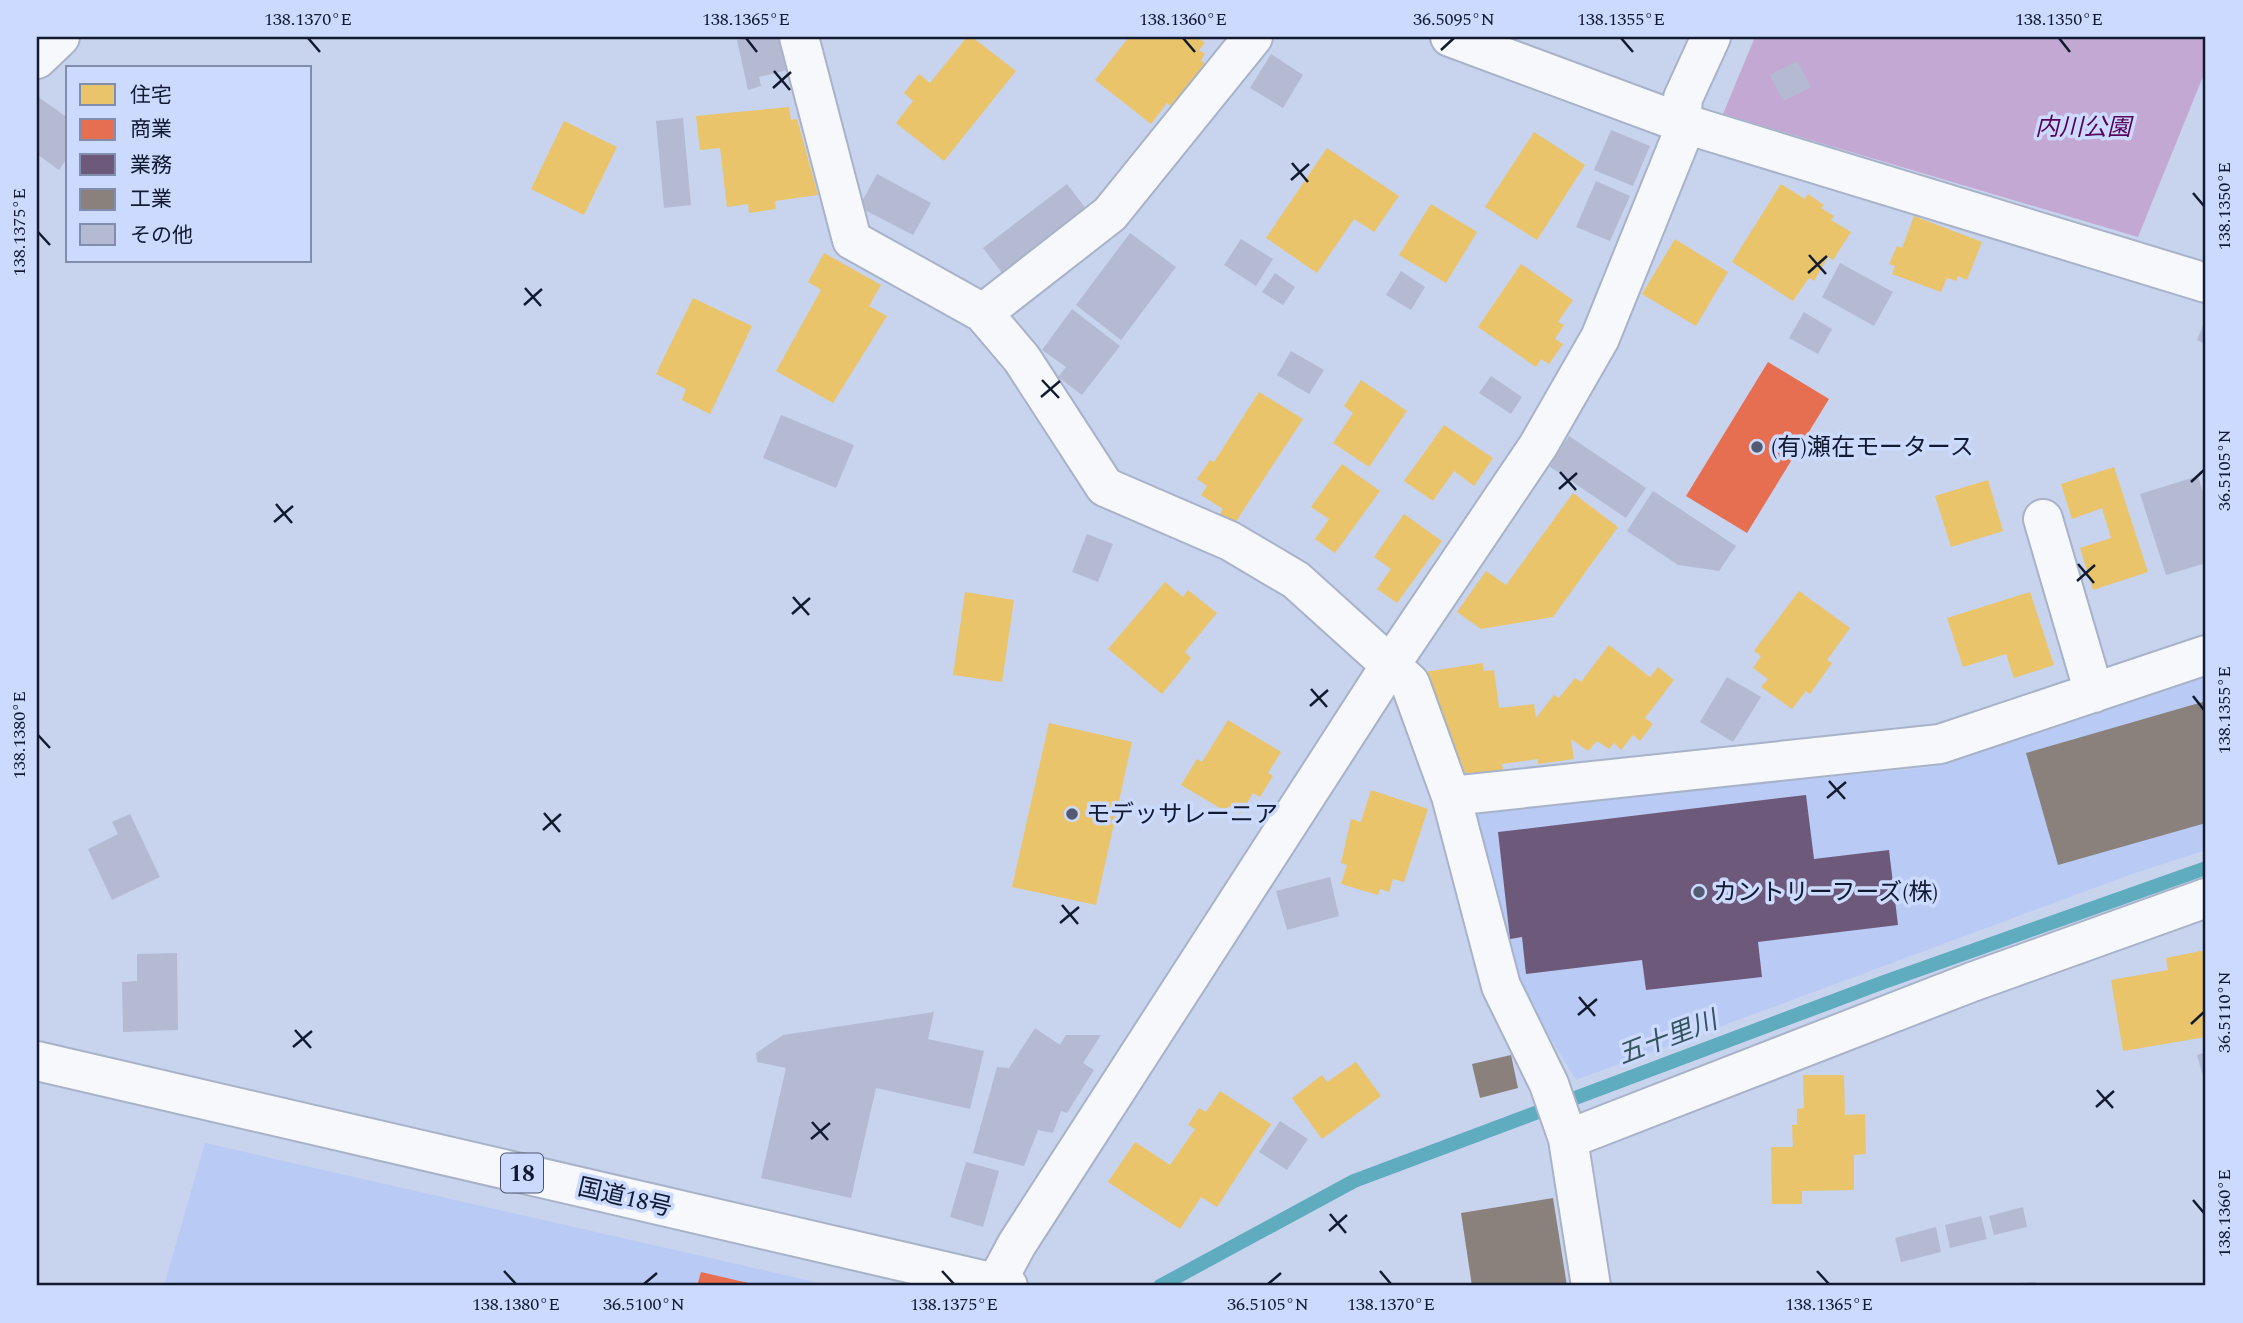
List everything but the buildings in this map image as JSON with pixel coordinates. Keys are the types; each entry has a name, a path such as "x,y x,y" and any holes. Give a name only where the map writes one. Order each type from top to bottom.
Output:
{"main road":[{"path":"37,60 60,37"},
{"path":"799,37 852,240 983,313 1022,359 1105,487 1230,541 1296,580 1410,683 1451,796 1501,985 1549,1084 1566,1133 1591,1286"},
{"path":"983,313 1110,214 1253,37"},
{"path":"1450,37 1682,123 2206,283"},
{"path":"1002,1285 1025,1233 1391,664 1538,446 1600,338 1680,140 1683,98 1711,37"},
{"path":"2043,519 2094,693"},
{"path":"1451,796 1940,744 2206,655"},
{"path":"1566,1133 2206,898"},
{"name":"国道18号","path":"37,1061 1002,1285"}],"shaded area":[{"path":"2206,673 2206,850 2132,874 1576,1080 1515,980 1472,811 1932,767"},
{"path":"205,1143 833,1286 164,1286"}],"green space":[{"name":"内川公園","path":"1755,37 2206,37 2206,69 2138,237 1723,114"}],"waterway":[{"name":"五十里川","path":"1160,1286 1354,1181 1884,982 2206,868"}],"place":[{"name":"(有)瀬在モータース","path":"1757,447"},
{"name":"モデッサレーニア","path":"1072,814"},
{"name":"カントリーフーズ(株)","path":"1699,892"}]}
